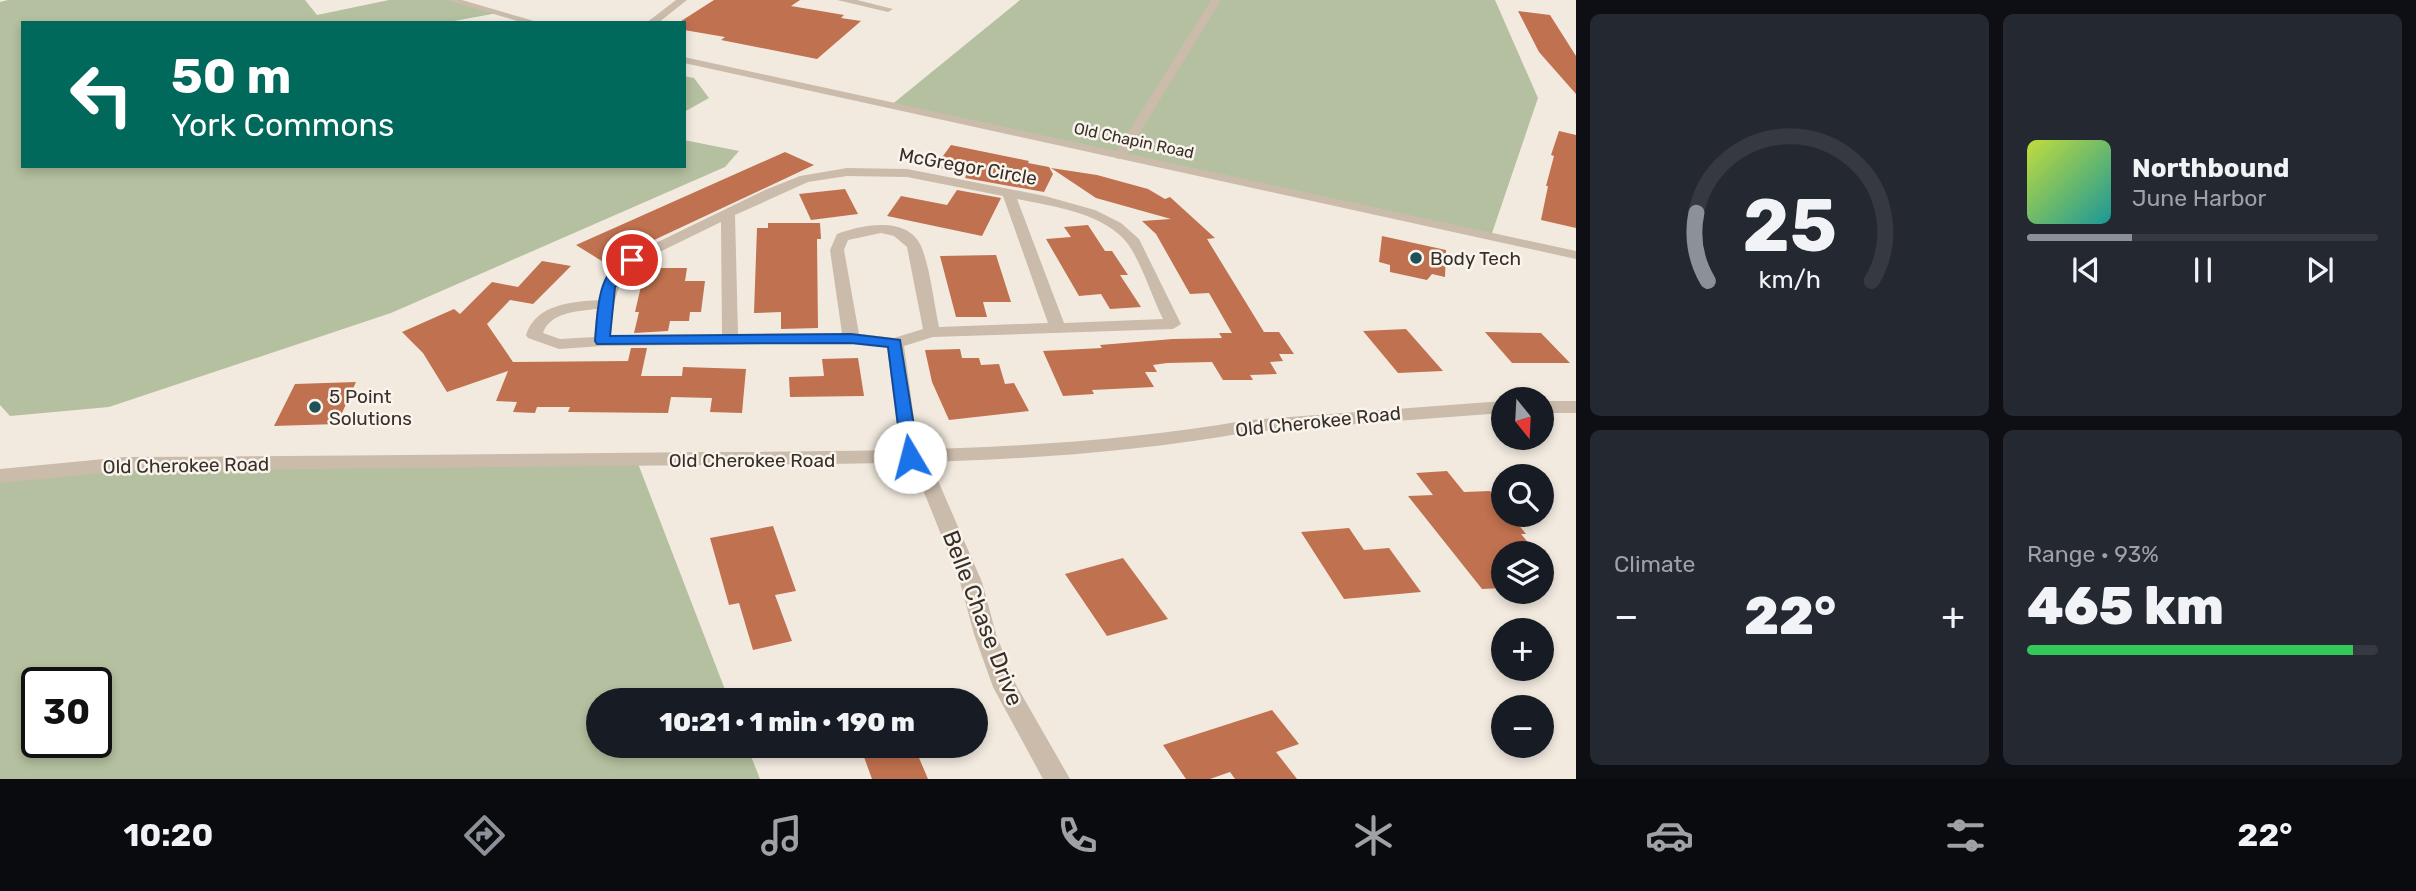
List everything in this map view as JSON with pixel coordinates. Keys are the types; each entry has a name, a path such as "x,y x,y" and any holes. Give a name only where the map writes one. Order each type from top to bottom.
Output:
{"street":[{"path":"451,0 529,21"},
{"path":"654,21 682,0"},
{"path":"842,0 888,9"},
{"path":"1120,155 1216,0"},
{"name":"Old Chapin Road","path":"686,60 1576,255"},
{"name":"McGregor Circle","path":"602,341 608,287 622,268 645,254 793,183 847,172 907,173 1082,211 1110,222 1134,242 1173,324 1057,327"},
{"path":"606,304 556,312 539,320 534,335 559,344 602,341 851,338 895,343 932,332 1057,327 1009,194"},
{"path":"728,213 730,340"},
{"path":"851,338 837,250 842,237 861,229 888,229 905,234 914,246 932,332"},
{"path":"895,343 910,457"},
{"path":"1554,407 1576,407"},
{"name":"Old Cherokee Road","path":"0,476 125,464 910,457 1058,448 1210,433 1249,426 1491,408"},
{"name":"Belle Chase Drive","path":"910,457 926,476 938,502 971,582 985,634 1005,687 1057,779"}],"green space":[{"path":"305,0 317,15 389,0 451,0 498,13 454,21 21,21 21,168 686,168 686,140 739,151 725,167 391,313 109,407 10,416 0,405 0,2"},
{"path":"1020,0 1495,0 1538,98 1491,236 890,106"},
{"path":"686,76 694,78 709,98 686,111"},
{"path":"637,461 724,688 586,688 586,758 752,758 760,779 0,779 0,476 76,467"}],"building":[{"path":"714,0 800,0 791,6 844,15 841,18 861,21 817,59 686,30 686,21 681,21"},
{"path":"1518,11 1550,15 1576,56 1576,94 1539,52"},
{"path":"1559,131 1576,135 1576,228 1541,220 1554,156 1551,155"},
{"path":"951,145 1029,161 1028,163 1049,167 1053,174 1044,192 965,178 967,173 935,167"},
{"path":"785,152 814,165 605,263 576,245"},
{"path":"1051,168 1097,175 1148,189 1165,199 1170,197 1215,238 1207,239 1264,332 1279,332 1294,354 1279,354 1283,361 1270,362 1277,374 1250,375 1253,380 1223,380 1212,362 1167,363 1153,365 1157,372 1145,372 1154,387 1092,390 1094,394 1063,396 1043,351 1102,348 1100,345 1173,339 1222,338 1219,333 1232,333 1209,293 1190,294 1156,234 1142,221 1171,219 1096,198"},
{"path":"845,189 858,214 811,220 799,194"},
{"path":"957,190 1001,198 982,236 887,216 901,196 947,205"},
{"path":"768,223 820,223 821,239 817,239 818,328 781,329 781,312 754,313 757,228 768,228"},
{"path":"1088,225 1105,251 1112,251 1128,275 1120,275 1141,307 1110,309 1101,294 1079,296 1046,239 1071,237 1064,227"},
{"path":"1382,236 1446,250 1445,277 1432,274 1427,280 1390,272 1390,265 1379,262"},
{"path":"996,255 1011,302 983,302 987,317 956,317 940,256"},
{"path":"542,261 571,266 533,304 510,300 487,324 513,362 628,361 631,348 647,348 641,376 682,376 683,367 746,369 742,413 710,412 712,398 671,397 668,413 568,412 570,407 537,407 535,413 513,412 517,402 496,401 508,371 447,392 423,353 402,332 454,309 460,314 492,282 518,287"},
{"path":"656,268 687,268 685,281 705,281 701,312 690,312 689,321 670,321 668,331 634,333 639,312 635,312 642,282 653,282"},
{"path":"1406,329 1443,371 1398,373 1363,331"},
{"path":"1485,332 1541,333 1570,363 1512,363"},
{"path":"960,349 962,358 979,358 981,365 999,364 1005,384 1014,383 1029,411 949,420 932,382 925,350"},
{"path":"858,358 864,396 790,397 789,377 824,376 822,359"},
{"path":"356,382 337,424 274,426 295,384"},
{"path":"1447,471 1464,492 1490,491 1491,527 1520,527 1526,534 1521,534 1527,541 1491,541 1491,589 1482,589 1408,496 1433,495 1416,473"},
{"path":"773,526 796,591 775,595 792,641 753,650 739,603 729,605 710,538"},
{"path":"1349,528 1364,550 1389,548 1421,592 1344,599 1301,532"},
{"path":"1123,558 1168,619 1107,636 1065,574"},
{"path":"1272,710 1299,744 1276,752 1297,779 1235,779 1230,772 1210,779 1186,779 1163,745"},
{"path":"864,758 919,758 928,779 872,779"}],"place":[{"name":"Body Tech","path":"1416,258"},
{"name":"5 Point Solutions","path":"315,407"}],"route":[{"path":"632,260 613,278 608,287 602,341 851,338 895,343 910,457"}]}
